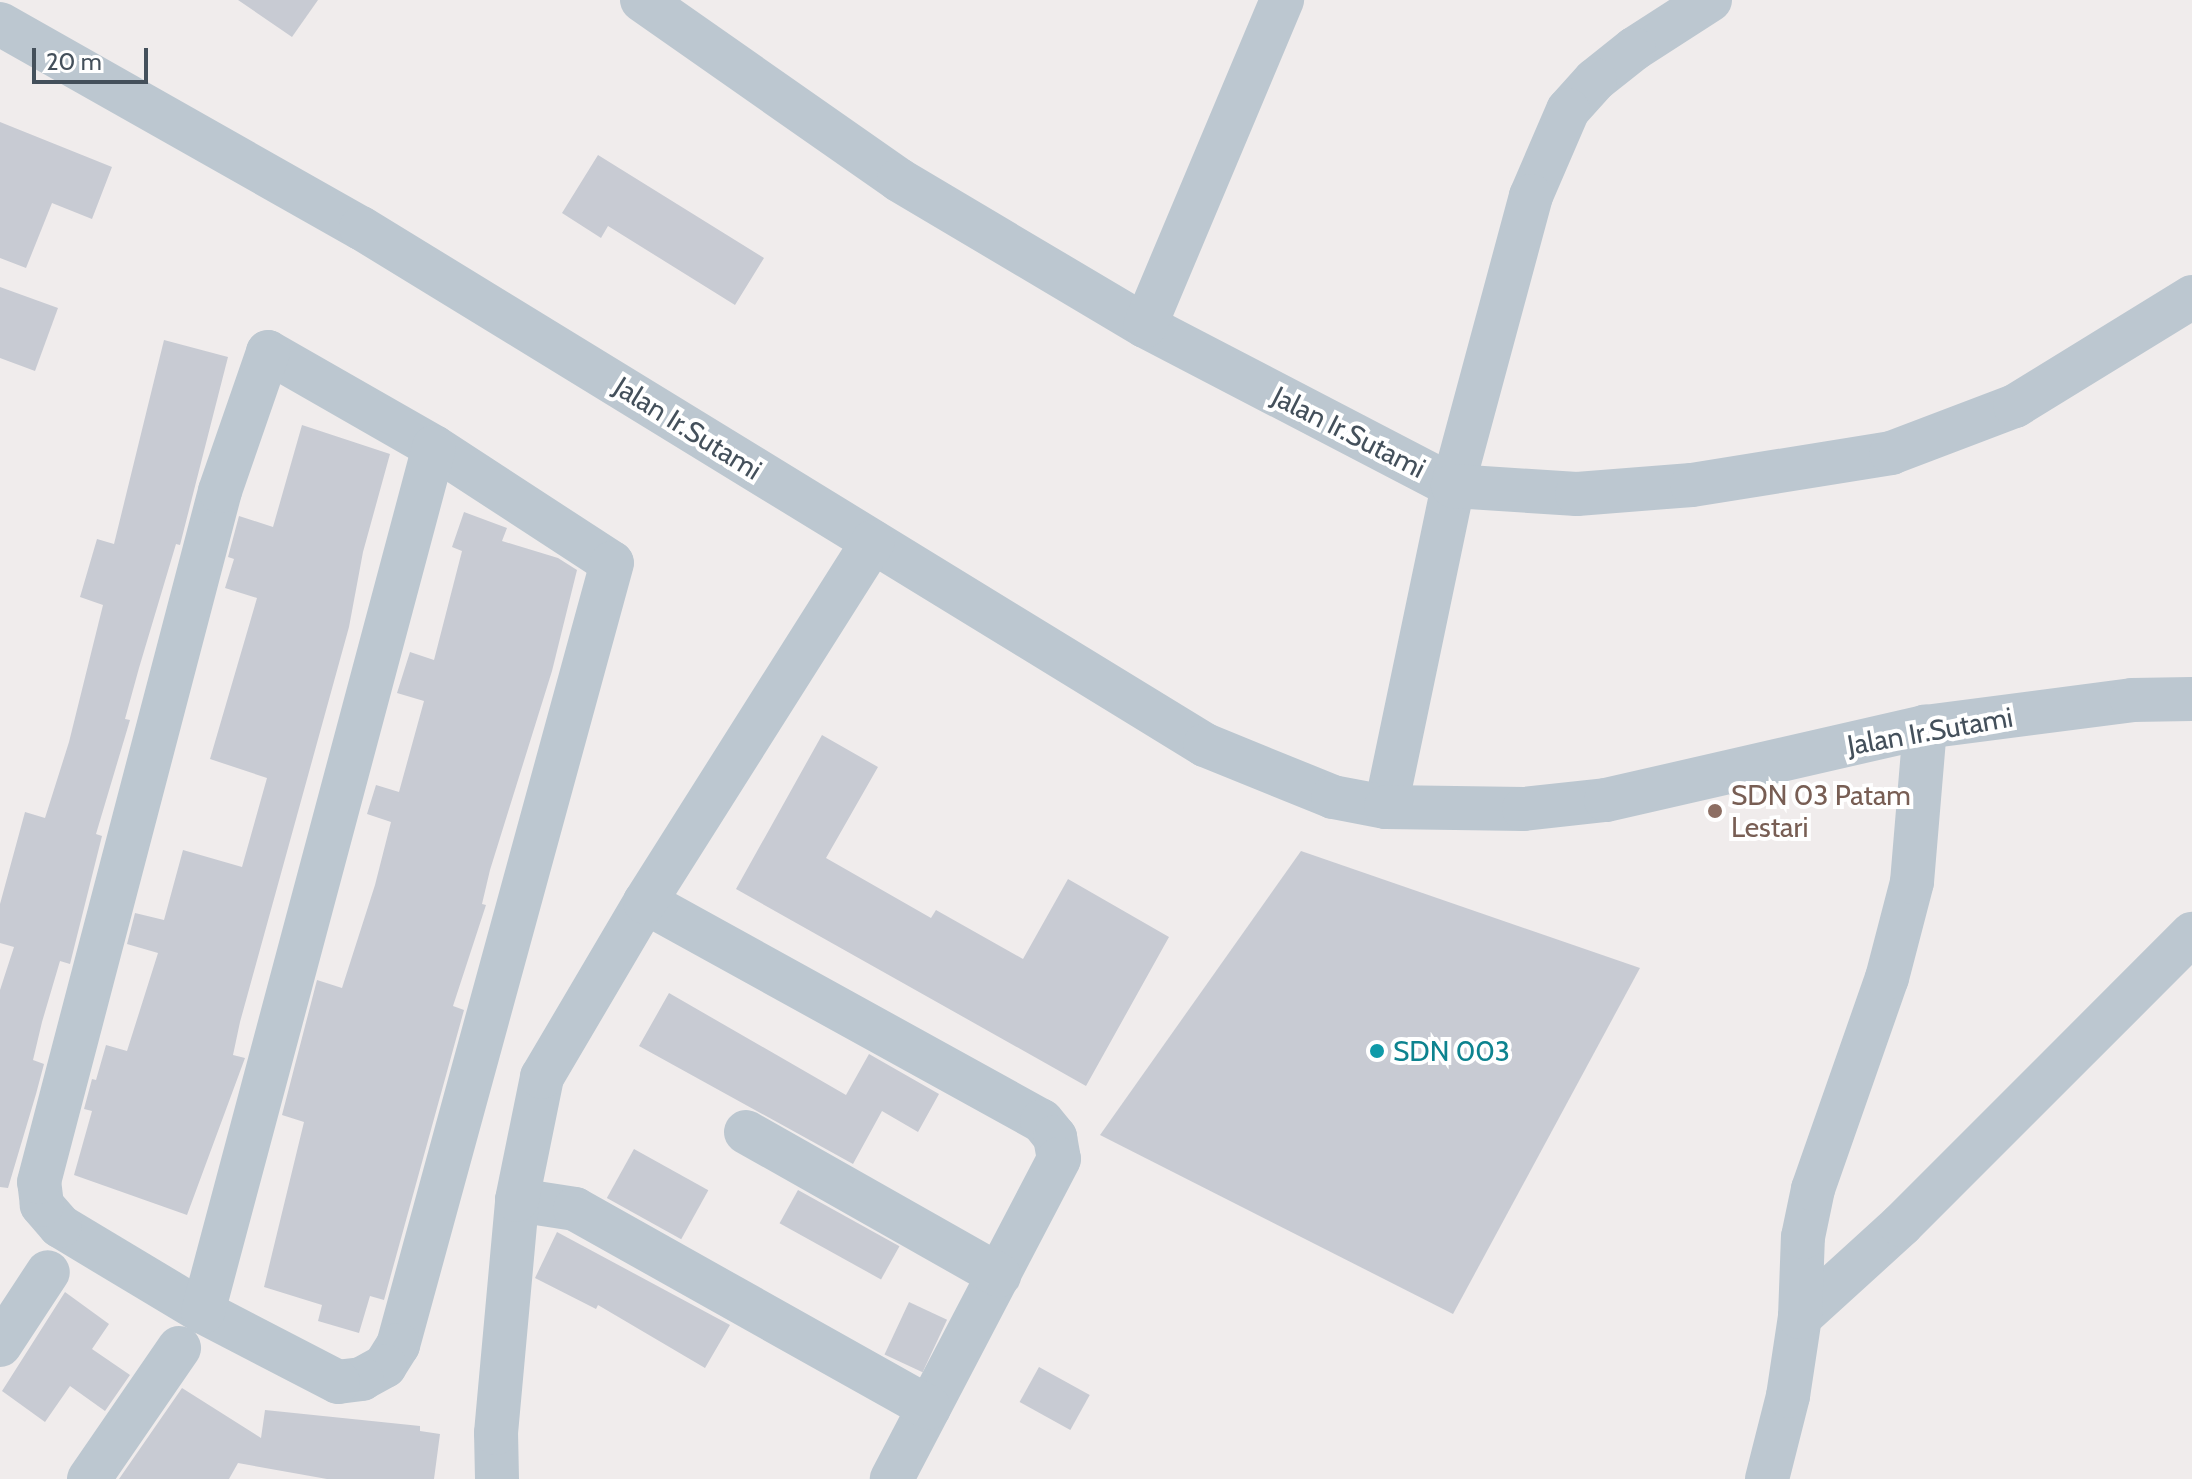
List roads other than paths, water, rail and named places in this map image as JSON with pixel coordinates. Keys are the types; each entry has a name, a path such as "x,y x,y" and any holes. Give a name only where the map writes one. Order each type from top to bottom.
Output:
{"street":[{"name":"Jalan Ir.Sutami","path":"642,0 899,180 1145,326 1453,486 1386,807"},
{"path":"1145,326 1282,0"},
{"path":"1710,0 1634,49 1595,80 1568,110 1531,196 1453,486 1577,494 1692,485 1891,453 2015,406 2192,297"},
{"name":"Jalan Ir.Sutami","path":"0,24 361,228 1205,745 1274,777 1333,797 1386,807 1524,809 1606,800 1925,727 2132,700 2192,699"},
{"path":"268,352 434,447 612,563 398,1345 385,1366 362,1379 338,1382 203,1312 60,1226 42,1205 39,1182 220,491 268,352"},
{"path":"203,1312 434,447"},
{"path":"497,1479 496,1433 517,1200 542,1077 645,902 873,542"},
{"path":"1767,1479 1800,1317 1803,1237 1813,1189 1887,978 1912,882 1925,727"},
{"path":"645,902 1042,1121 1055,1137 1059,1159 892,1479"},
{"path":"1800,1317 1957,1170 2192,934"},
{"path":"746,1132 999,1275"},
{"path":"517,1200 575,1209 929,1408"},
{"path":"0,1345 48,1272"},
{"path":"89,1479 179,1348"}],"place":[{"name":"SDN 03 Patam Lestari","path":"1715,811"},
{"name":"SDN 003","path":"1377,1051"}]}
